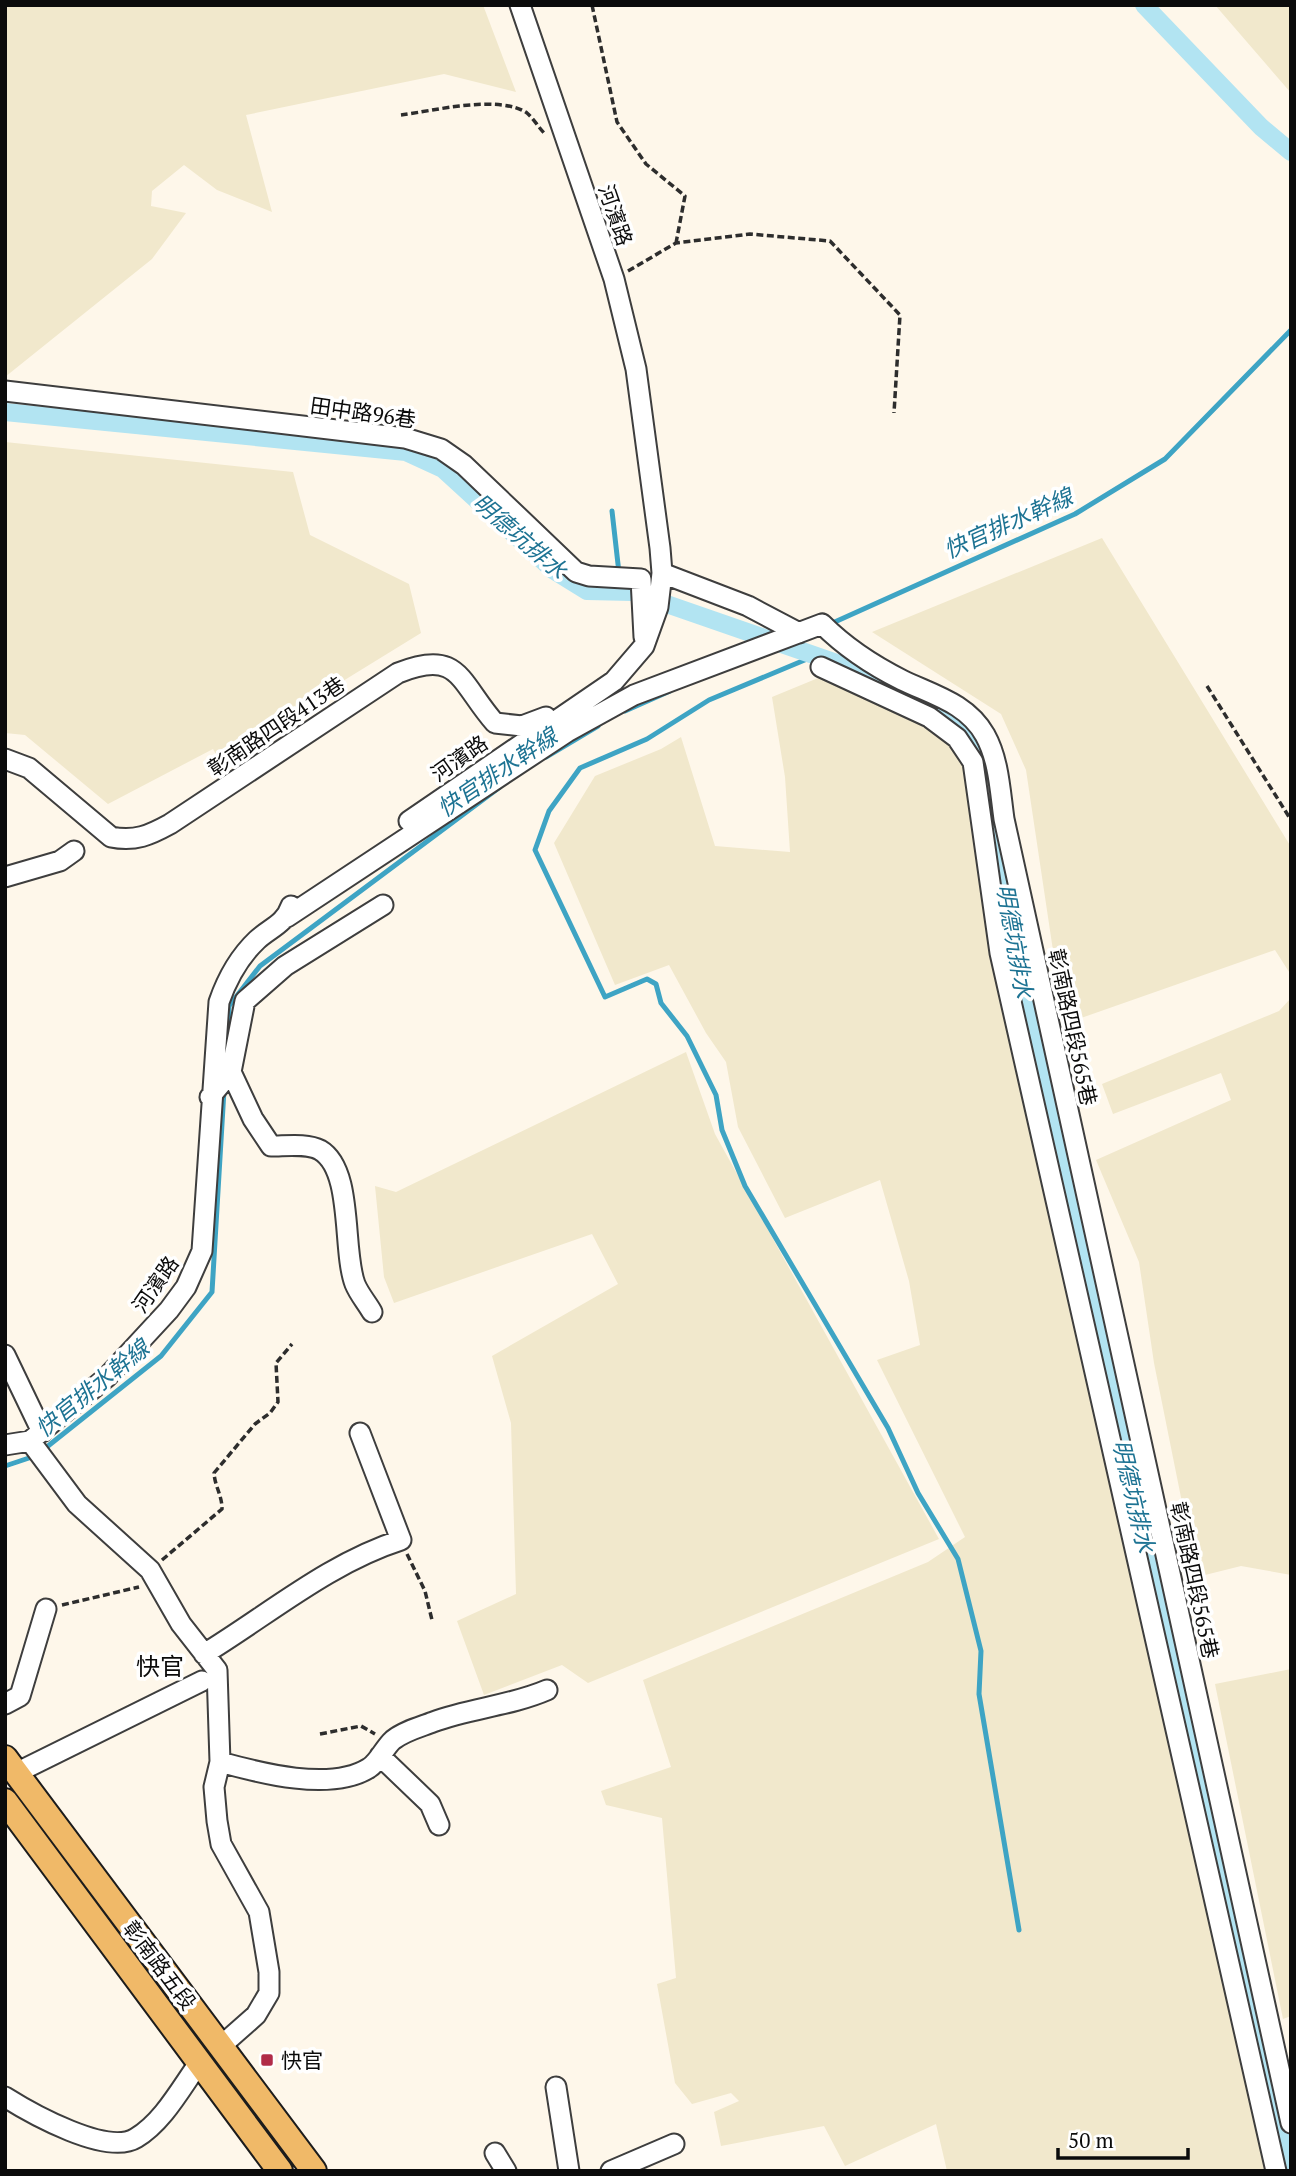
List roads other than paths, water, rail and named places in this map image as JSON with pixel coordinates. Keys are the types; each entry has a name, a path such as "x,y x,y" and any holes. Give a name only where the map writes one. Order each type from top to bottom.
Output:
{"main road":[{"name":"彰南路五段","path":"11,1766 314,2171"},
{"name":"彰南路五段","path":"5,1801 280,2171"}],"street":[{"name":"河濱路","path":"36,1437 107,1377 169,1310 193,1272 202,1251 210,1097 219,1002 228,976 256,941 287,918 291,906 313,887 614,681 644,646 658,607 662,573 636,369 614,279 520,5"},
{"name":"田中路96巷","path":"5,391 405,438 442,449 464,465 576,572 589,576 641,579 644,646"},
{"path":"662,573 748,606 799,633"},
{"name":"彰南路四段565巷","path":"287,918 567,732 634,695 822,624 844,646 900,679 948,699 971,715 995,758 1004,819 1291,2123"},
{"name":"彰南路四段413巷","path":"5,759 29,768 111,837 126,840 147,837 170,824 398,673 418,664 436,662 455,669 475,700 495,723 522,726 571,708"},
{"path":"821,667 938,724 957,738 973,762 1000,953 1276,2171"},
{"path":"975,779 998,777"},
{"path":"5,877 60,862 74,851"},
{"path":"210,1097 231,1072 245,1001 285,966 383,905"},
{"path":"231,1072 253,1119 271,1146 309,1146 321,1151 333,1164 340,1182 355,1284 372,1312"},
{"path":"5,1355 36,1437 77,1504 154,1576 181,1623 217,1670 220,1762 214,1787 221,1844 259,1912 270,1972 268,1993 256,2015 221,2046"},
{"path":"204,1654 327,1575 377,1548 401,1540 360,1433"},
{"path":"5,1445 36,1437"},
{"path":"5,1704 20,1696 30,1654 46,1609"},
{"path":"11,1766 202,1681"},
{"path":"220,1762 258,1773 317,1780 369,1768 402,1734 436,1720 519,1702 547,1690"},
{"path":"384,1751 430,1804 439,1825"},
{"path":"5,2097 40,2117 99,2140 117,2144 135,2140 154,2123 199,2063"},
{"path":"556,2087 569,2171"},
{"path":"611,2171 674,2144"},
{"path":"495,2153 506,2171"}],"waterway":[{"path":"1144,5 1261,127 1291,152"},
{"name":"快官排水幹線","path":"828,625 1075,514 1165,459 1291,330"},
{"name":"明德坑排水","path":"5,412 406,452 443,469 553,570 587,591 632,592 851,668 927,706 978,744 988,768"},
{"path":"612,511 619,573"},
{"path":"819,654 709,700 647,739 580,768 549,811 535,850 605,997 647,979 656,984 661,1003 687,1036 716,1095 722,1130 745,1186 888,1428 918,1493 958,1559 981,1651 979,1694 1019,1930"},
{"name":"快官排水幹線","path":"625,711 670,691"},
{"name":"快官排水幹線","path":"546,757 598,726"},
{"name":"快官排水幹線","path":"227,1049 229,1006 260,966 500,787"},
{"name":"明德坑排水","path":"993,806 1012,936 1113,1404 1169,1634 1289,2171"},
{"name":"快官排水幹線","path":"43,1450 161,1356 212,1292 224,1090"},
{"name":"快官排水幹線","path":"5,1466 35,1456"}],"place":[{"name":"快官","path":"267,2060"}],"district":[{"name":"快官","path":"160,1666"}]}
